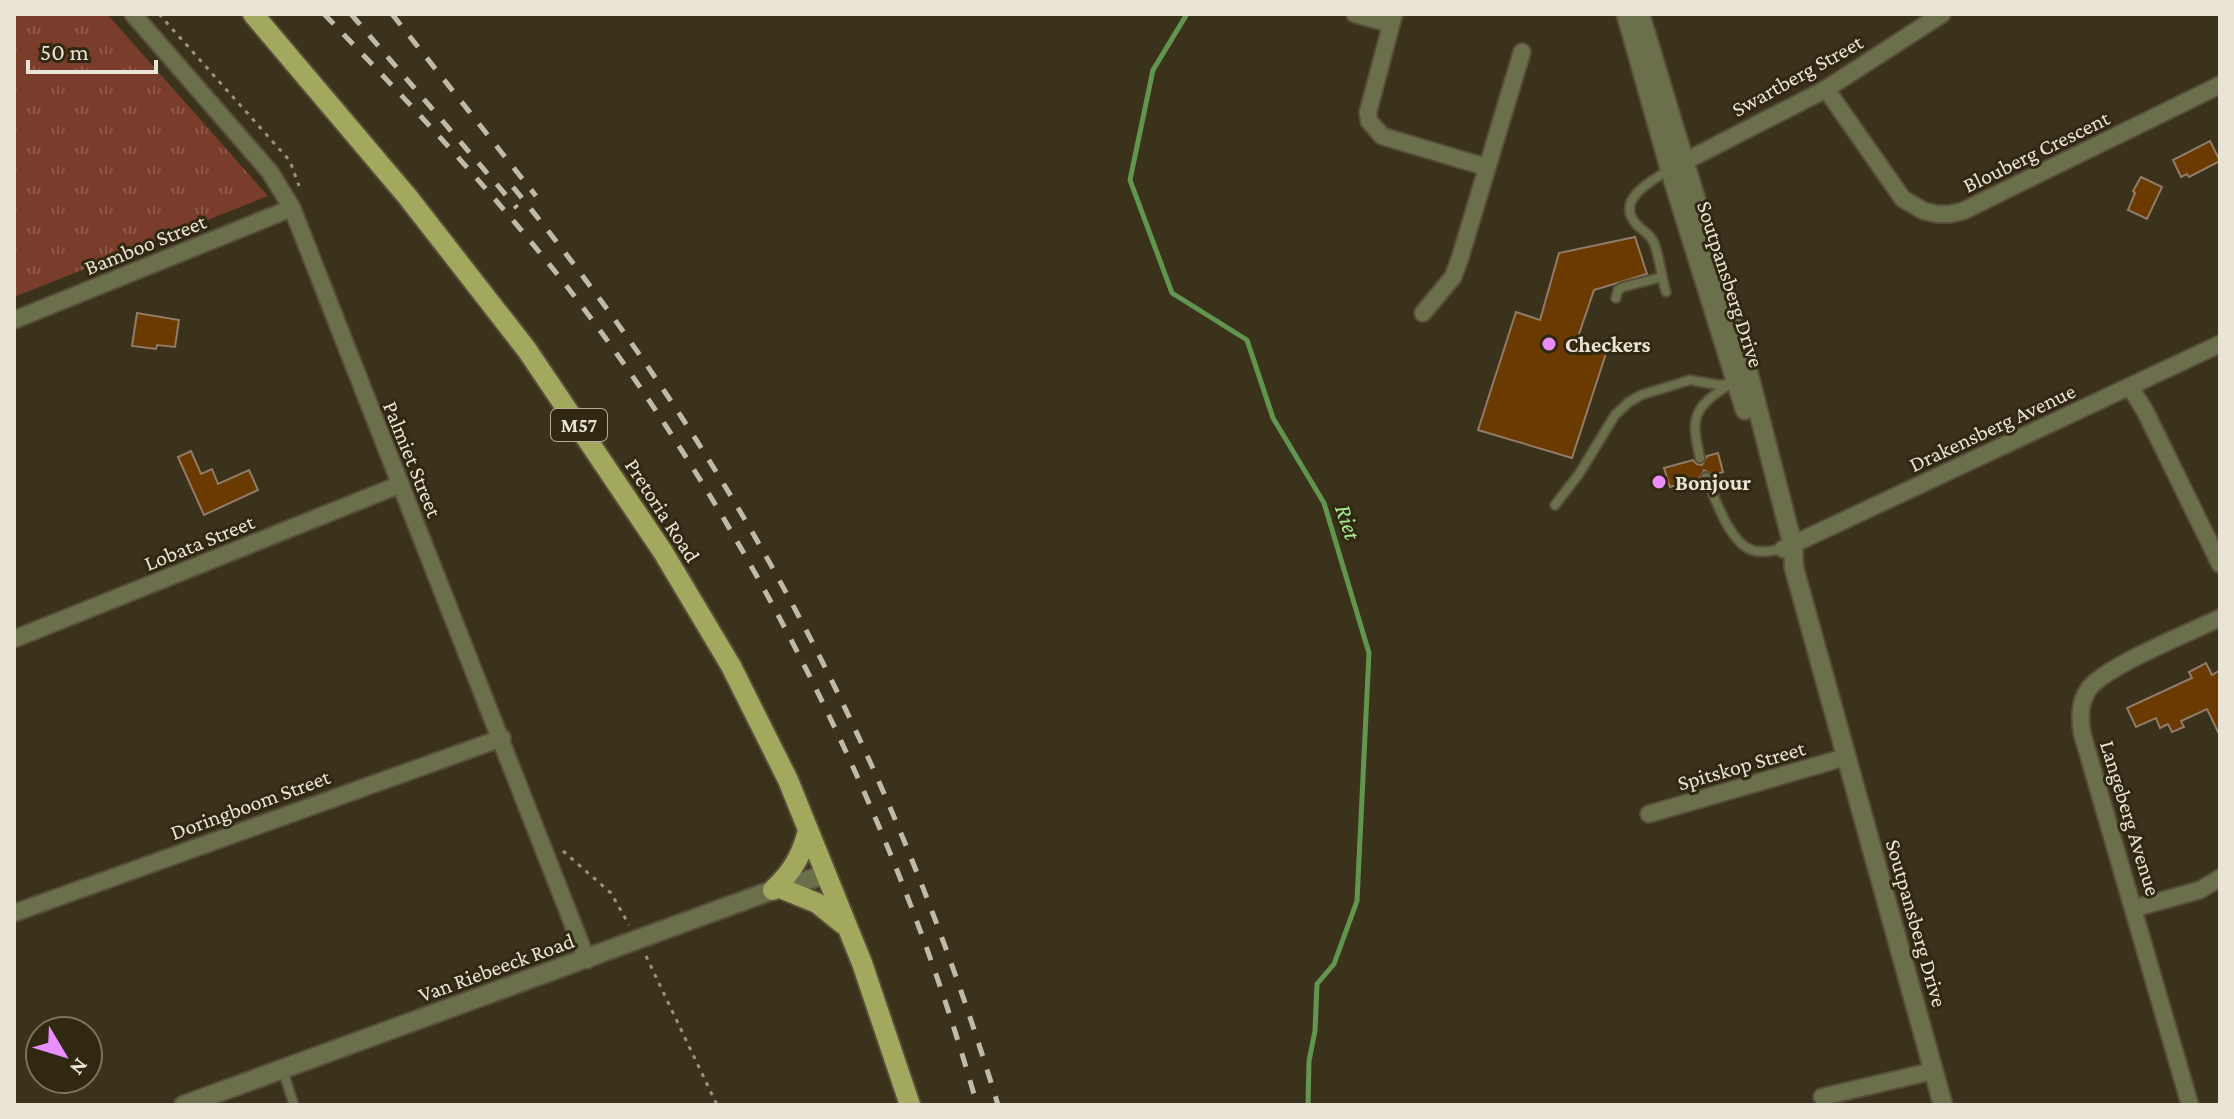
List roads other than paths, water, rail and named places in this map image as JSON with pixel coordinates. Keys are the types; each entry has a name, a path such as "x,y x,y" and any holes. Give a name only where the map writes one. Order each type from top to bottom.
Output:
{"main road":[{"name":"Pretoria Road","path":"253,14 417,208 527,350 663,552 731,666 788,780 862,963 910,1105"},
{"path":"808,831 799,861 776,889 817,903 846,927"}],"street":[{"name":"Palmiet Street","path":"133,14 270,172 292,208 587,960"},
{"path":"1355,14 1392,19 1368,112 1374,129 1382,136 1486,167"},
{"name":"Soutpansberg Drive","path":"1626,14 1677,165"},
{"name":"Soutpansberg Drive","path":"1640,14 1677,165 1794,568 1943,1105"},
{"name":"Swartberg Street","path":"1677,165 1826,89 1931,17"},
{"path":"1423,313 1453,277 1522,52"},
{"name":"Blouberg Crescent","path":"1826,89 1903,199 1924,211 1950,214 1963,211 2220,85"},
{"name":"Bamboo Street","path":"14,320 292,208"},
{"name":"Drakensberg Avenue","path":"1788,547 2220,344"},
{"path":"2130,387 2145,411 2220,564"},
{"name":"Lobata Street","path":"14,639 399,485"},
{"name":"Langeberg Avenue","path":"2190,1105 2082,733 2080,709 2083,698 2096,680 2108,672 2220,618"},
{"name":"Doringboom Street","path":"14,913 502,738"},
{"name":"Spitskop Street","path":"1649,814 1846,757"},
{"name":"Van Riebeeck Road","path":"184,1105 776,889 825,875"},
{"path":"2135,908 2200,890 2220,878"},
{"path":"1822,1097 1933,1071"}],"lane":[{"path":"1666,292 1654,243 1633,219 1630,204 1643,186 1677,165"},
{"path":"1616,298 1618,290 1623,287 1662,277"},
{"path":"1555,505 1579,474 1615,415 1629,402 1641,395 1690,380 1738,383"},
{"path":"1700,458 1695,415 1707,399 1738,383"},
{"path":"1706,477 1728,526 1743,545 1760,552 1788,547"},
{"path":"283,1070 294,1105"}],"waterway":[{"name":"Riet","path":"1187,14 1153,70 1130,180 1172,293 1247,340 1273,418 1324,503 1369,653 1357,901 1334,964 1317,984 1308,1105"}],"railway":[{"path":"324,14 448,146 537,249 632,375 695,471 809,675 859,782 904,889 944,997 977,1105"},
{"path":"351,14 517,208"},
{"path":"392,14 536,196"},
{"path":"513,187 595,292 670,399 739,509 802,622 859,737 910,856 957,978 998,1105"}],"place":[{"name":"Checkers","path":"1549,344"},
{"name":"Bonjour","path":"1659,482"}]}
